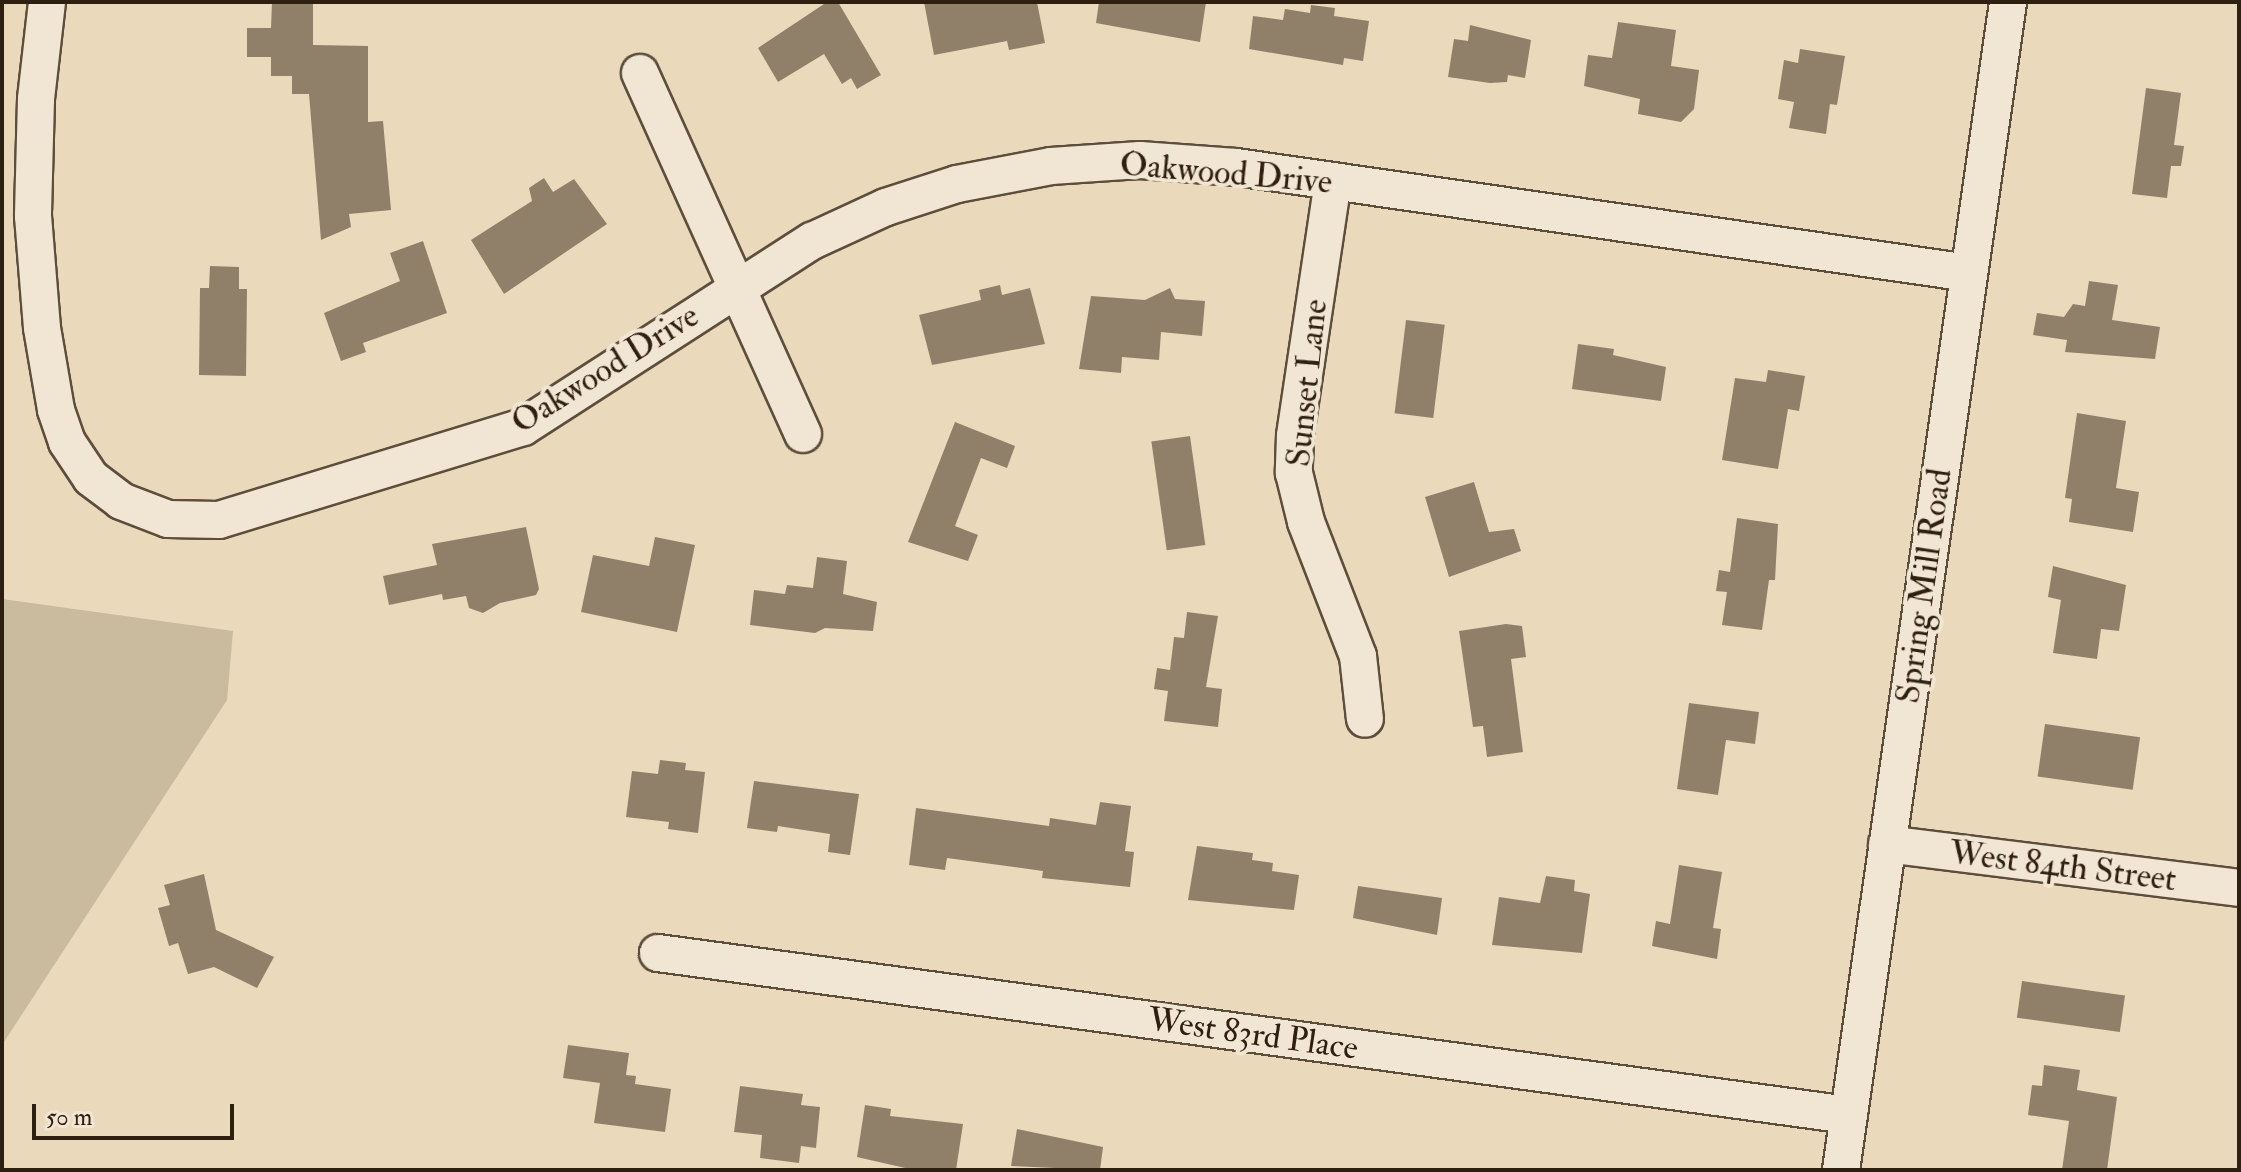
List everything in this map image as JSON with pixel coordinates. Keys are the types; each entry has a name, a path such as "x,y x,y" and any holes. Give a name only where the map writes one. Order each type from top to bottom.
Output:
{"street":[{"path":"18,154 47,2"},
{"name":"Spring Mill Road","path":"1841,1170 2008,2"},
{"path":"640,73 803,434"},
{"name":"Oakwood Drive","path":"18,154 54,396 67,442 91,478 144,513 193,522 219,520 523,427 737,286 812,241 886,207 957,184 1051,166 1192,162 1969,273"},
{"name":"Sunset Lane","path":"1333,181 1294,460 1306,522 1358,656 1365,719"},
{"name":"West 84th Street","path":"1887,844 2239,888"},
{"name":"West 83rd Place","path":"658,953 1849,1115"}],"shaded area":[{"path":"2,599 233,631 227,700 2,1045"}],"building":[{"path":"272,2 313,2 313,45 368,46 368,122 383,121 391,210 349,214 351,227 321,240 309,94 292,94 292,76 271,76 271,57 247,57 247,28 271,28"},
{"path":"827,2 838,2 881,75 857,89 851,78 842,84 824,54 778,82 758,48"},
{"path":"924,2 1037,2 1045,43 1009,50 1007,41 934,55"},
{"path":"1099,2 1206,2 1200,42 1096,23"},
{"path":"1311,5 1335,8 1334,16 1369,21 1363,61 1344,58 1343,65 1249,49 1253,16 1283,20 1285,9 1310,13"},
{"path":"1618,22 1676,30 1671,66 1699,70 1694,109 1681,122 1638,114 1640,99 1584,86 1588,55 1612,58"},
{"path":"1470,25 1531,40 1525,78 1508,75 1507,82 1490,83 1448,77 1454,39 1468,41"},
{"path":"1800,49 1845,56 1837,105 1830,104 1826,134 1789,128 1794,102 1778,99 1784,60 1798,63"},
{"path":"2146,88 2181,93 2174,145 2184,146 2181,166 2171,166 2167,198 2132,194"},
{"path":"544,178 553,192 574,179 607,224 504,294 471,240 532,201 529,188"},
{"path":"423,241 447,313 363,343 366,352 341,361 324,313 400,281 390,253"},
{"path":"210,266 239,267 239,289 247,289 246,376 199,375 200,288 209,288"},
{"path":"2089,281 2118,285 2112,320 2160,327 2155,359 2065,352 2067,340 2033,335 2037,313 2064,317 2073,304 2085,306"},
{"path":"1000,285 1002,295 1030,288 1045,344 932,365 919,315 981,300 979,290"},
{"path":"1170,288 1175,299 1205,301 1202,336 1161,332 1159,360 1122,357 1121,373 1079,369 1091,296 1145,300"},
{"path":"1406,320 1445,325 1433,418 1395,413"},
{"path":"1578,344 1614,349 1613,355 1666,367 1661,401 1572,389"},
{"path":"1768,370 1805,376 1799,411 1788,409 1778,469 1722,460 1735,378 1766,382"},
{"path":"2077,413 2126,421 2116,488 2139,492 2133,532 2069,522 2072,499 2065,498"},
{"path":"955,422 1015,446 1007,468 981,458 955,526 978,535 968,561 908,542"},
{"path":"1190,436 1205,545 1167,550 1151,441"},
{"path":"1474,482 1489,532 1514,529 1521,551 1449,577 1425,497"},
{"path":"1737,518 1778,524 1775,580 1769,580 1762,630 1722,625 1727,592 1716,591 1719,570 1730,572"},
{"path":"526,527 539,589 536,595 500,603 483,613 469,608 466,596 443,600 442,594 389,605 383,576 437,565 432,544"},
{"path":"655,537 695,545 677,632 581,612 593,555 649,566"},
{"path":"817,557 847,561 843,594 877,602 873,631 825,628 815,633 750,625 754,590 785,594 787,585 813,588"},
{"path":"2053,566 2126,585 2119,631 2101,629 2097,659 2053,653 2061,600 2048,597"},
{"path":"1187,612 1218,616 1206,687 1222,689 1218,727 1164,721 1168,691 1154,689 1157,668 1170,670 1174,637 1184,638"},
{"path":"1506,624 1522,626 1526,657 1511,659 1523,752 1487,757 1483,726 1473,727 1459,631"},
{"path":"1689,703 1759,712 1755,744 1726,740 1718,795 1677,789"},
{"path":"2045,724 2140,737 2133,790 2038,776"},
{"path":"660,760 686,763 685,770 705,772 698,833 668,829 669,822 626,817 632,771 658,774"},
{"path":"754,781 859,794 850,855 828,852 830,834 778,826 777,832 747,828"},
{"path":"1100,802 1131,806 1125,851 1134,852 1130,887 1042,878 1043,871 947,858 945,870 909,865 916,808 1049,826 1050,818 1096,825"},
{"path":"1197,846 1253,853 1252,860 1273,863 1272,871 1299,875 1294,910 1188,900"},
{"path":"1679,865 1722,872 1713,928 1721,929 1717,959 1652,946 1656,921 1670,924"},
{"path":"204,874 216,930 274,957 257,988 214,967 188,974 178,943 169,946 158,908 170,905 164,885"},
{"path":"1546,876 1575,880 1574,891 1590,894 1582,953 1492,945 1499,897 1540,903"},
{"path":"1358,886 1442,898 1437,935 1353,918"},
{"path":"2022,981 2125,995 2120,1032 2017,1018"},
{"path":"568,1045 629,1053 626,1075 636,1076 635,1084 671,1089 665,1132 594,1123 600,1083 563,1078"},
{"path":"2044,1065 2080,1070 2077,1090 2117,1097 2107,1170 2062,1170 2069,1121 2028,1115 2032,1085 2042,1086"},
{"path":"740,1086 803,1094 801,1105 820,1107 816,1148 801,1146 799,1163 760,1158 762,1135 734,1132"},
{"path":"865,1105 891,1109 890,1116 963,1124 956,1170 914,1170 857,1157"},
{"path":"1017,1129 1103,1147 1100,1170 1011,1166"}]}
